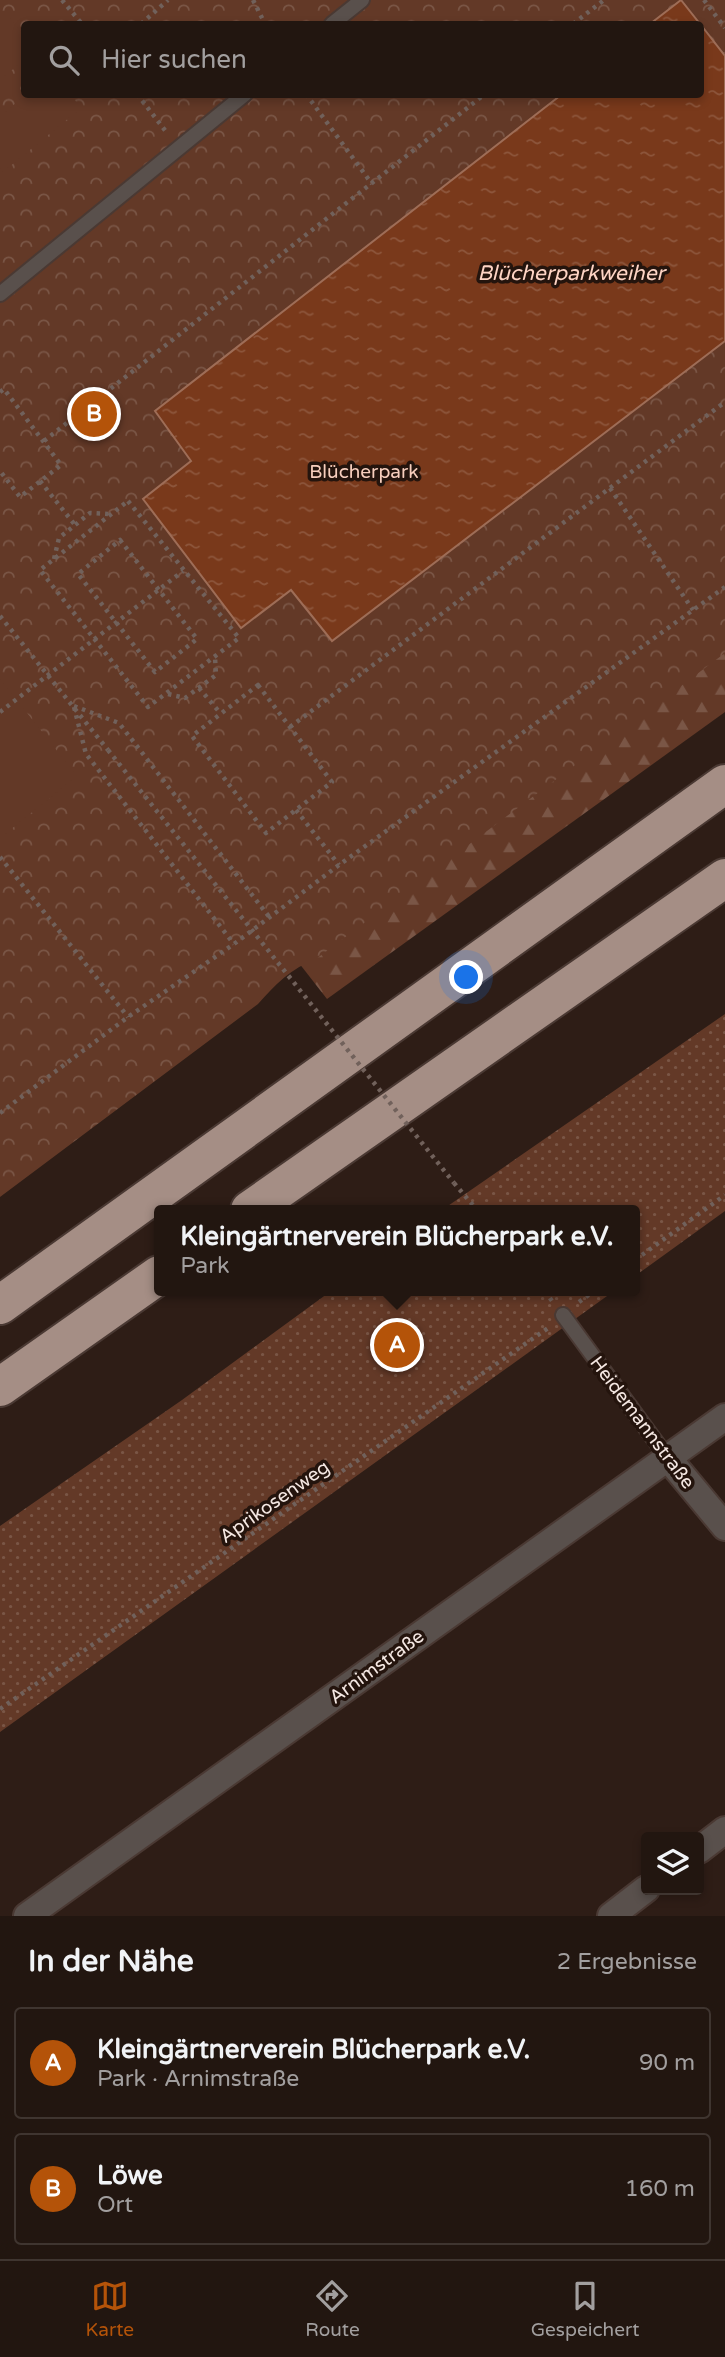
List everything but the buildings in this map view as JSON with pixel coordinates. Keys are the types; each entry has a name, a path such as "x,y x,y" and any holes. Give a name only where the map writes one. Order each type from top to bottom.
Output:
{"highway":[{"path":"0,1305 719,785"},
{"path":"257,1205 725,878"},
{"path":"0,1387 154,1279"}],"street":[{"name":"Arnimstraße","path":"27,1916 725,1417"},
{"name":"Heidemannstraße","path":"667,1457 725,1527"},
{"path":"704,1846 725,1830"},
{"path":"611,1916 641,1893"}],"lane":[{"path":"336,21 362,0"},
{"path":"0,294 240,98"},
{"name":"Heidemannstraße","path":"563,1315 667,1457"}],"path":[{"path":"62,0 80,21"},
{"path":"144,21 168,0"},
{"path":"253,0 264,21"},
{"path":"577,21 604,0"},
{"path":"704,0 725,27"},
{"path":"140,98 178,148"},
{"path":"309,98 372,184"},
{"path":"44,441 480,98"},
{"path":"0,393 4,389 61,464 20,497 0,471"},
{"path":"290,727 725,402"},
{"path":"40,481 75,525"},
{"path":"610,488 693,610"},
{"path":"128,501 239,638 148,708 40,570 54,559 128,501"},
{"path":"54,559 59,538 90,513 109,514"},
{"path":"120,540 197,639 155,672 116,623 78,574 120,540"},
{"path":"0,712 183,570"},
{"path":"0,1113 128,1017 234,944 339,865 725,587"},
{"path":"0,616 473,1205"},
{"path":"167,694 185,698 216,675 215,657"},
{"path":"258,685 290,727 332,782 266,833 192,736 258,685"},
{"path":"199,688 220,714"},
{"path":"74,706 119,723 270,918"},
{"path":"74,706 86,754 234,944"},
{"path":"296,810 339,865"},
{"path":"0,856 128,1017"},
{"path":"640,1256 725,1195"},
{"name":"Aprikosenweg","path":"0,1709 563,1315"}],"green space":[{"name":"Blücherpark","path":"0,0 725,0 725,653 316,959 291,972 258,1004 0,1197"},
{"path":"7,14 21,32 21,62 0,80 0,20"},
{"path":"22,98 73,98 81,108 3,172 0,168 0,116"},
{"path":"725,606 725,712 327,999 274,931"},
{"path":"0,679 77,776 0,838"},
{"path":"725,1014 725,1211 640,1272 640,1205 449,1205"},
{"path":"324,1296 607,1296 0,1732 0,1526 182,1400"}],"water":[{"path":"681,0 698,21 654,21"},
{"name":"Blücherparkweiher","path":"704,29 725,56 725,341 332,641 291,590 241,628 143,499 191,461 155,411 557,98 704,98"}],"place":[{"name":"Löwe","path":"94,414"},
{"name":"Kleingärtnerverein Blücherpark e.V.","path":"397,1345"}]}
